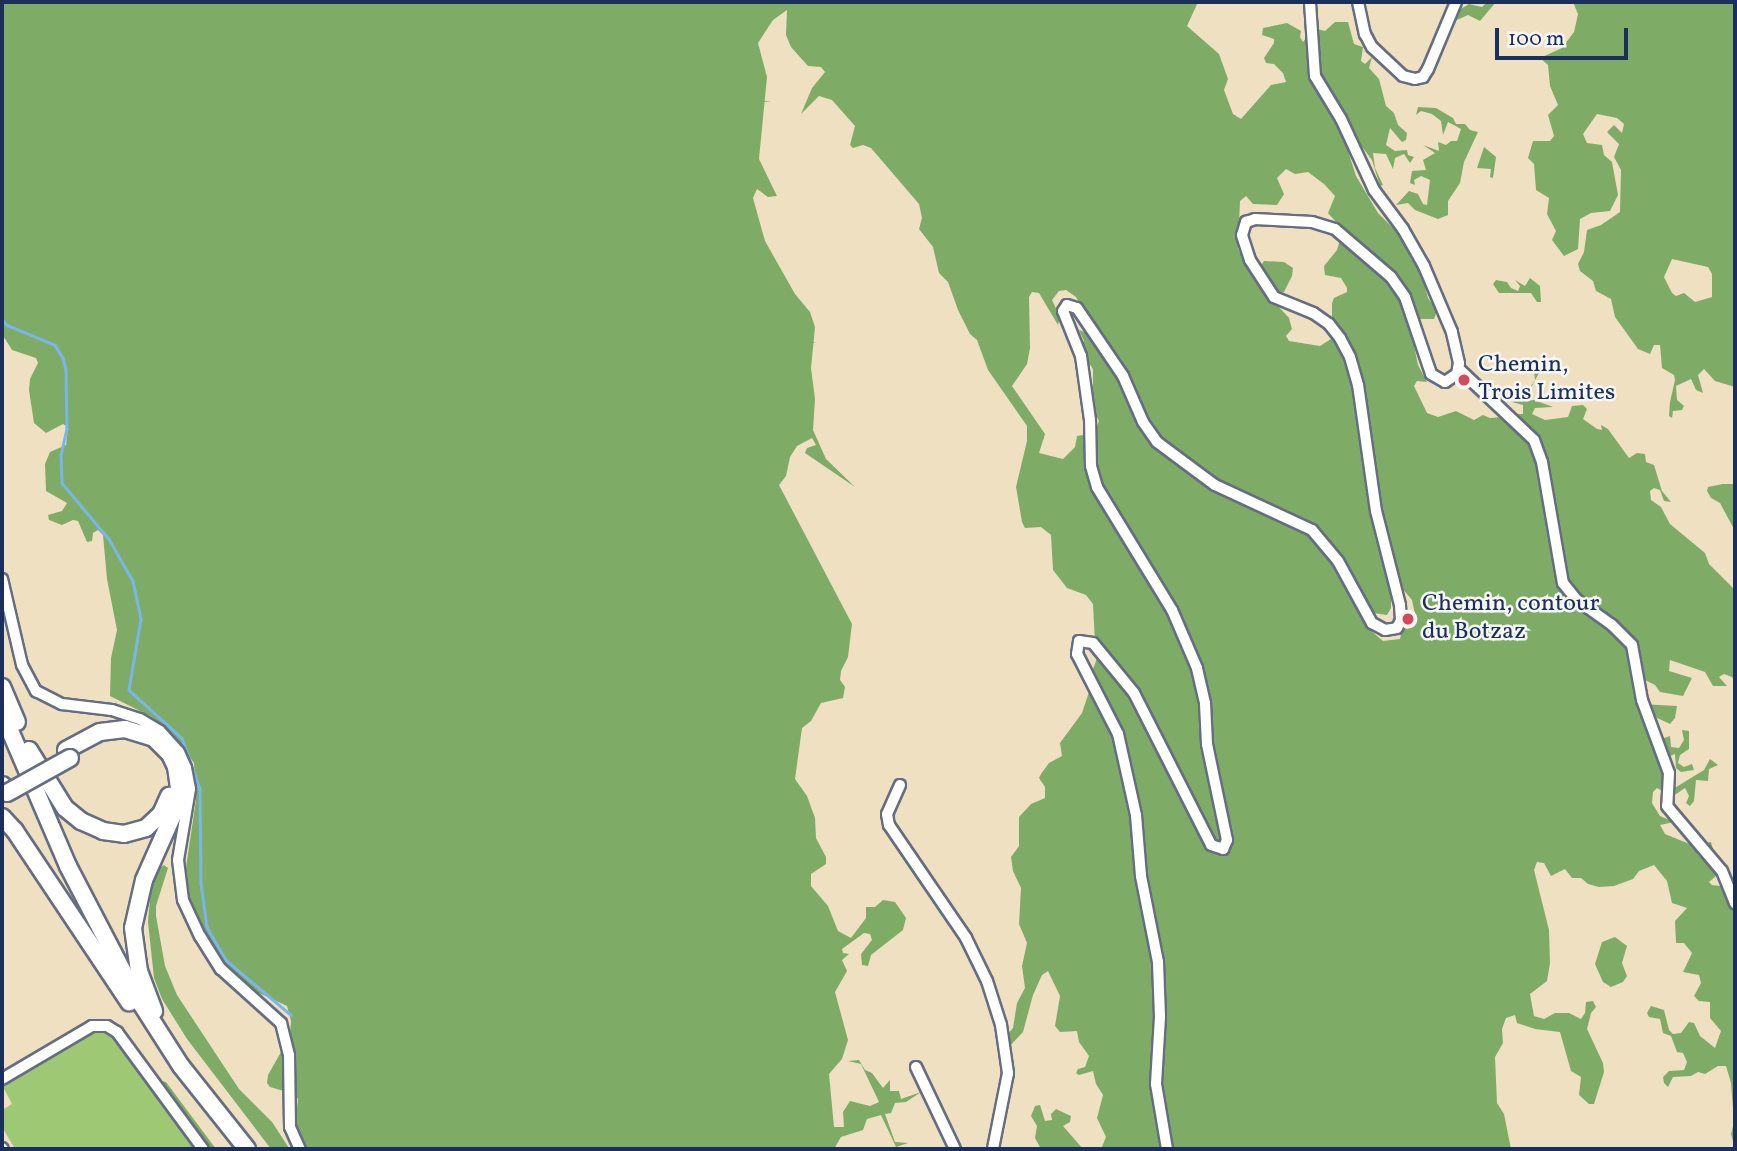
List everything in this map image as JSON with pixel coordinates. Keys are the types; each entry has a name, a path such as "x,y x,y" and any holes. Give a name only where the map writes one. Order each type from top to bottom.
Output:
{"highway":[{"path":"2,687 114,954"},
{"path":"2,712 68,866 141,1006 181,1066"},
{"path":"4,790 68,754 100,732 125,729 154,738 170,754 176,767 179,788 176,808 139,894 134,940 143,983 181,1066"},
{"path":"29,750 62,804 92,828 114,834 136,832 155,821 164,810 170,793 168,772 158,753 146,744 127,738 111,739 68,754"},
{"path":"2,817 15,831 122,993 247,1149"}],"street":[{"path":"1310,2 1315,76 1341,119 1374,190 1424,266 1452,332 1459,369 1534,440 1542,463 1563,583 1577,600 1602,617 1632,645 1640,692 1669,772 1667,806 1725,875 1735,904"},
{"path":"1358,2 1365,34 1372,47 1398,73 1412,79 1423,77 1428,69 1456,2"},
{"path":"1167,1149 1156,1084 1160,1017 1157,956 1141,876 1135,810 1118,734 1077,654 1079,641 1093,643 1134,693 1211,845 1218,850 1223,849 1227,840 1207,744 1205,703 1197,668 1172,610 1097,487 1091,466 1090,420 1082,364 1063,311 1067,305 1077,308 1123,376 1143,422 1157,442 1215,485 1312,530 1338,561 1366,616 1385,630 1397,628 1401,611 1376,511 1358,385 1352,364 1340,338 1329,324 1313,313 1279,302 1268,289 1245,250 1243,226 1255,219 1312,222 1335,229 1385,272 1405,297 1431,374 1440,382 1450,382 1459,369"},
{"path":"2,579 22,665 36,691 56,702 112,710 140,719 160,731 176,747 189,782 178,860 183,900 200,936 221,969 286,1018 290,1127 300,1149"},
{"path":"900,785 887,813 889,825 966,937 987,981 1002,1025 1008,1073 993,1149"},
{"path":"2,1079 92,1026 107,1026 117,1032 203,1149"},
{"path":"916,1067 955,1149"}],"green space":[{"path":"2,2 1198,2 1187,26 1219,54 1228,79 1224,90 1233,114 1241,119 1271,85 1286,82 1283,73 1274,64 1266,63 1264,58 1274,39 1262,35 1263,28 1287,23 1301,31 1303,42 1314,28 1325,31 1335,22 1348,22 1354,44 1363,47 1361,61 1365,64 1372,57 1369,68 1379,79 1386,106 1394,113 1398,125 1407,133 1406,140 1402,142 1390,128 1386,145 1395,151 1407,150 1408,155 1414,157 1410,163 1404,154 1395,158 1393,169 1386,154 1373,153 1375,168 1383,185 1380,186 1372,160 1354,136 1344,139 1356,176 1378,213 1402,237 1411,259 1420,270 1428,298 1437,311 1434,319 1417,319 1410,326 1418,365 1427,382 1417,381 1414,386 1427,413 1438,417 1456,411 1474,420 1483,415 1490,418 1501,417 1516,430 1513,414 1523,414 1523,405 1512,402 1525,396 1535,380 1534,371 1528,366 1530,359 1539,360 1540,371 1524,401 1534,400 1553,407 1535,408 1532,414 1545,420 1568,417 1572,406 1583,405 1587,409 1583,419 1597,429 1602,430 1601,425 1608,429 1629,458 1637,453 1645,454 1646,462 1654,465 1662,491 1671,502 1664,501 1660,490 1654,488 1650,491 1651,500 1661,507 1670,524 1705,553 1709,564 1735,590 1735,683 1732,677 1724,674 1719,677 1727,686 1713,686 1705,672 1670,660 1669,671 1692,678 1683,696 1660,692 1655,685 1645,680 1633,683 1641,704 1677,706 1675,718 1670,724 1653,716 1663,744 1664,738 1670,736 1671,747 1679,748 1684,740 1682,730 1689,731 1689,749 1680,755 1678,763 1684,767 1692,764 1694,770 1681,772 1676,768 1675,754 1665,758 1673,789 1704,770 1710,759 1718,765 1709,769 1708,781 1696,780 1694,801 1690,806 1686,803 1689,796 1685,788 1672,797 1657,788 1653,792 1652,803 1660,816 1674,822 1660,825 1665,834 1692,845 1711,842 1713,849 1700,849 1698,855 1715,870 1716,876 1709,882 1712,885 1735,888 1735,902 1732,906 1735,914 1735,1149 1731,1134 1734,1122 1731,1083 1726,1066 1718,1066 1705,1074 1698,1072 1691,1076 1673,1077 1668,1087 1664,1083 1663,1077 1669,1071 1684,1070 1687,1062 1683,1053 1677,1052 1671,1036 1663,1033 1660,1019 1649,1017 1647,1013 1651,1006 1664,1010 1669,1030 1673,1034 1681,1033 1689,1022 1694,1023 1700,1036 1715,1048 1721,1031 1710,1018 1710,1002 1699,1001 1694,996 1701,983 1699,975 1683,972 1692,953 1684,943 1676,943 1675,921 1687,908 1672,903 1667,881 1654,865 1639,871 1633,879 1614,886 1599,887 1588,884 1581,878 1572,878 1565,869 1551,876 1544,863 1537,862 1534,870 1549,930 1550,963 1547,981 1530,994 1534,1016 1544,1019 1555,1013 1569,1013 1581,1019 1585,1013 1586,1002 1593,1001 1596,1007 1591,1013 1587,1029 1603,1063 1604,1072 1594,1104 1589,1104 1579,1095 1581,1077 1571,1071 1560,1032 1535,1029 1517,1023 1515,1015 1506,1018 1502,1029 1503,1043 1495,1057 1497,1103 1504,1114 1511,1149 1101,1149 1106,1137 1097,1118 1103,1095 1096,1084 1093,1071 1079,1075 1076,1073 1078,1069 1085,1067 1089,1056 1079,1042 1077,1031 1060,1032 1055,1026 1060,996 1048,971 1042,975 1033,995 1023,1032 1009,1047 1007,1035 1013,1028 1017,1003 1025,988 1022,966 1027,943 1019,924 1021,888 1013,871 1011,857 1019,846 1019,817 1031,804 1045,798 1045,787 1039,778 1049,763 1062,756 1060,743 1082,713 1089,692 1098,686 1093,669 1099,653 1095,643 1093,604 1086,595 1067,588 1053,570 1051,535 1041,527 1025,528 1022,522 1016,487 1027,441 1027,426 988,370 977,340 970,334 958,310 948,282 939,273 933,247 919,229 922,218 919,204 871,148 863,145 853,148 850,145 855,126 832,100 819,96 801,114 812,88 825,72 821,67 808,66 791,47 786,35 787,10 773,20 758,43 767,77 759,159 777,196 768,197 757,189 753,198 765,241 795,294 810,312 815,327 811,368 815,399 813,430 826,459 855,487 805,453 807,448 816,445 812,438 797,446 790,457 786,476 779,485 852,624 848,657 841,671 840,680 845,687 843,698 821,703 811,721 802,728 795,779 807,796 815,818 816,838 826,857 826,864 811,874 811,886 828,906 838,931 851,938 866,918 866,907 875,907 883,900 895,902 906,918 903,930 871,955 868,966 862,965 861,954 872,940 870,934 864,933 842,949 843,953 849,954 842,960 847,971 835,992 848,1040 842,1059 829,1074 834,1127 844,1127 843,1112 850,1101 870,1106 879,1102 861,1064 848,1061 859,1060 883,1088 890,1080 890,1091 899,1091 901,1099 921,1092 906,1102 895,1103 891,1113 885,1114 895,1142 908,1143 896,1147 881,1115 867,1119 863,1130 841,1137 834,1149 271,1149 187,1039 162,999 154,978 148,922 151,888 157,870 164,865 168,868 156,906 156,916 165,966 177,995 239,1089 272,1122 289,1148 293,1145 298,1099 294,1094 270,1087 267,1083 268,1075 290,1036 291,1021 287,1006 244,986 232,975 194,916 187,900 185,874 196,800 194,763 173,734 152,717 110,696 111,658 117,630 107,579 103,535 98,530 93,533 92,541 87,542 78,521 73,520 62,525 49,520 48,515 62,511 67,503 46,491 45,464 50,452 66,445 68,427 63,424 46,433 34,423 29,390 30,379 38,363 36,358 12,350 2,334","holes":["1286,169 1295,174 1308,172 1324,184 1335,196 1328,213 1343,230 1337,250 1324,266 1325,275 1341,278 1347,288 1347,292 1334,298 1332,303 1332,318 1342,332 1320,346 1289,341 1286,336 1292,329 1289,318 1257,283 1277,292 1284,292 1293,268 1284,262 1264,261 1253,277 1238,249 1240,201 1246,196 1253,204 1277,205 1284,194 1277,178","1066,290 1076,297 1092,325 1087,333 1079,330 1084,341 1081,345 1083,353 1087,353 1088,362 1093,369 1093,392 1088,401 1099,421 1092,441 1084,440 1083,435 1077,436 1075,447 1063,459 1039,453 1045,434 1012,386 1027,364 1030,348 1029,297 1032,292 1039,293 1058,325 1060,317 1052,300 1059,291","1395,586 1401,587 1412,600 1416,619 1413,627 1402,630 1400,639 1383,641 1370,630 1360,611 1387,615 1391,608 1391,589"]},
{"path":"1487,2 1496,2 1480,21 1468,15 1457,20 1459,10 1469,4 1482,7"},
{"path":"1573,2 1735,2 1735,387 1715,381 1704,369 1698,375 1703,393 1696,390 1691,379 1676,386 1677,400 1684,406 1682,410 1673,411 1672,418 1669,416 1670,402 1675,380 1674,375 1662,368 1660,345 1654,345 1650,354 1638,349 1615,317 1611,299 1596,291 1593,281 1580,271 1578,264 1584,252 1587,230 1601,225 1620,212 1621,170 1614,157 1619,144 1607,132 1614,125 1622,133 1624,124 1617,118 1597,114 1583,134 1587,143 1602,145 1604,155 1612,162 1618,195 1610,211 1591,213 1580,219 1578,249 1564,256 1552,240 1556,231 1547,214 1549,198 1536,190 1534,164 1528,158 1533,141 1550,141 1554,136 1548,115 1558,105 1550,86 1548,65 1540,58 1562,48 1574,32 1578,14","holes":["1672,259 1708,267 1712,274 1712,297 1695,302 1684,293 1676,296 1672,293 1664,277"]},
{"path":"1418,107 1436,108 1453,118 1456,124 1465,124 1470,130 1478,132 1464,162 1460,183 1448,201 1448,215 1438,219 1415,210 1408,203 1396,205 1409,191 1418,194 1423,204 1427,205 1430,180 1421,176 1414,180 1415,185 1410,183 1412,171 1426,170 1423,160 1435,153 1423,145 1439,151 1438,142 1446,145 1457,141 1461,129 1448,122 1443,135 1441,121 1432,114 1421,111 1416,115"},
{"path":"1484,147 1496,157 1493,178 1490,177 1491,169 1477,168"},
{"path":"1530,278 1540,286 1541,302 1537,302 1531,293 1499,293 1493,284 1496,280 1507,282 1511,288 1518,291 1520,286 1515,280 1525,286"},
{"path":"1735,484 1735,531 1720,503 1711,498 1707,491 1708,487"},
{"path":"1615,937 1627,946 1622,963 1627,976 1623,982 1611,987 1603,982 1595,964 1602,942"},
{"path":"96,1030 114,1037 199,1149 15,1149 2,1127 2,1110 12,1104 2,1085"},
{"path":"161,1081 166,1082 216,1149 211,1149 199,1136"},
{"path":"1040,1105 1045,1121 1052,1120 1051,1114 1056,1109 1071,1116 1070,1122 1063,1126 1083,1149 1041,1149 1035,1138 1037,1126 1031,1116 1035,1106"}],"waterway":[{"path":"2,319 7,325 55,345 63,358 66,369 67,429 61,454 62,483 109,539 133,581 141,619 129,690 182,738 200,789 201,883 207,927 226,960 291,1015"}],"place":[{"name":"Chemin, Trois Limites","path":"1464,380"},
{"name":"Chemin, contour du Botzaz","path":"1408,619"}]}
